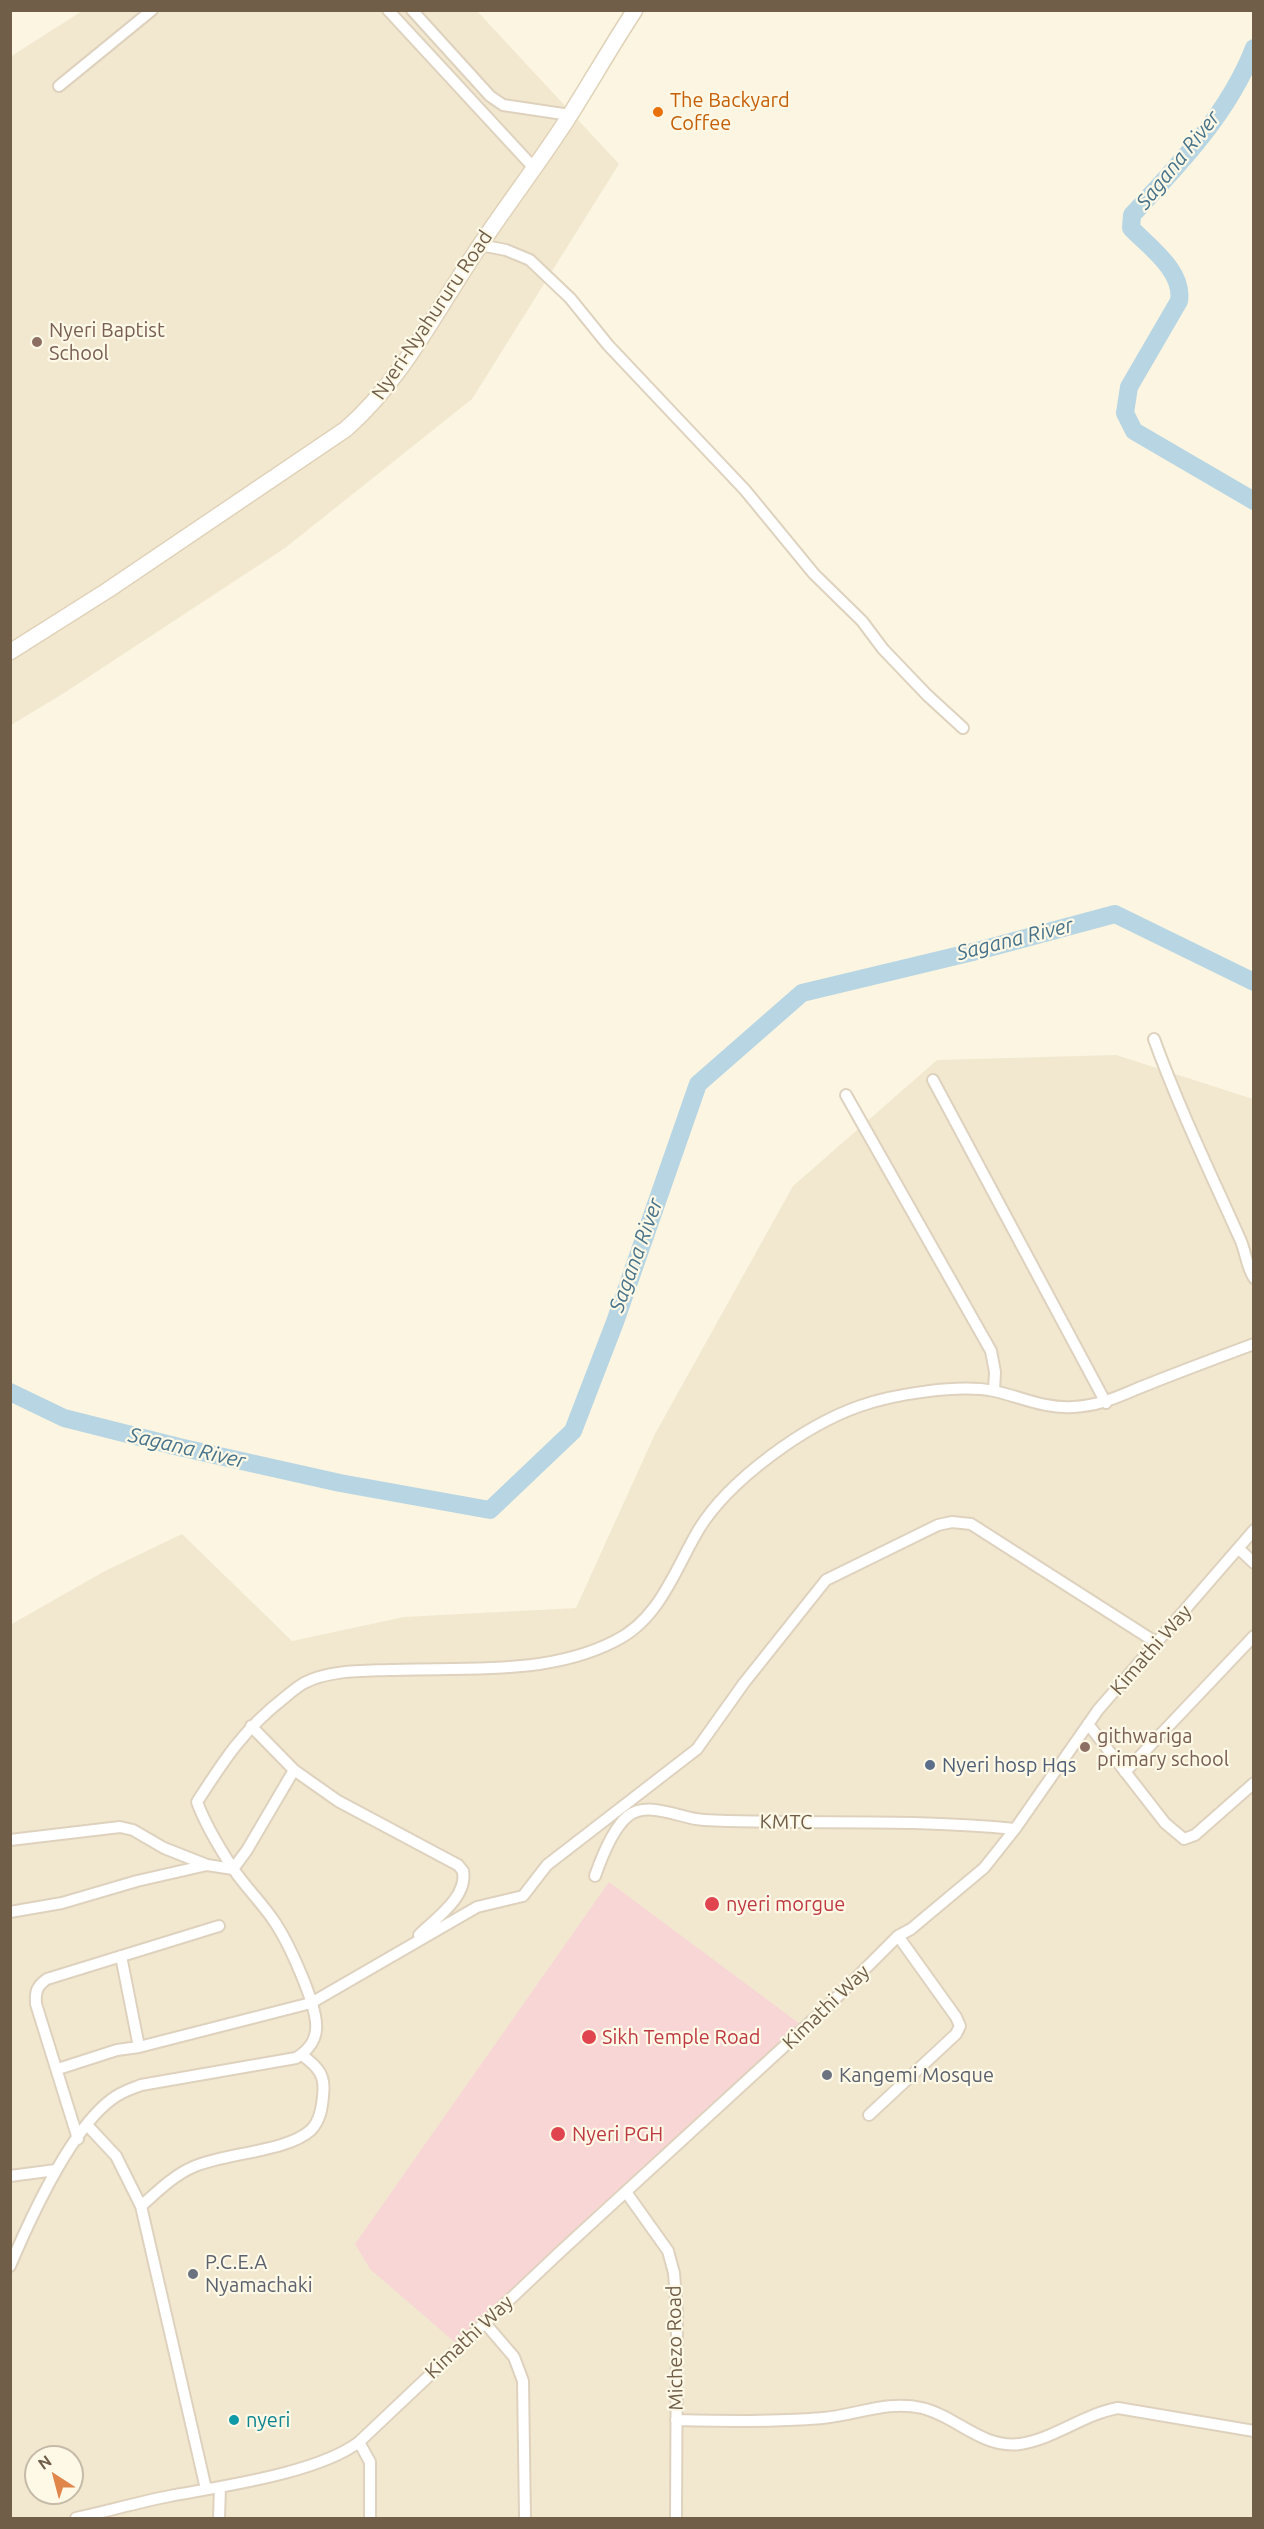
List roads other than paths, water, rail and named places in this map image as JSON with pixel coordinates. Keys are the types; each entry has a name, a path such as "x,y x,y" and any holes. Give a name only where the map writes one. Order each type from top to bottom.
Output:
{"main road":[{"name":"Nyeri-Nyahururu Road","path":"10,652 108,590 346,429 380,396 570,115 635,10"}],"street":[{"path":"59,86 152,10"},
{"path":"388,10 534,168"},
{"path":"412,10 490,96 503,105 570,115"},
{"path":"480,245 506,250 530,260 570,298 608,345 745,490 814,574 862,621 883,649 927,695 963,728"},
{"path":"1154,1039 1176,1101 1190,1132 1201,1148 1254,1278"},
{"path":"933,1080 1107,1403"},
{"path":"846,1095 991,1351 995,1372 994,1391"},
{"path":"10,2266 13,2249 56,2170 87,2125 112,2099 141,2085 281,2062 302,2055 313,2042 317,2028 311,2003 291,1950 276,1923 233,1869 204,1821 197,1802 233,1746 251,1726 303,1684 318,1678 365,1671 495,1668 569,1659 614,1642 632,1632 662,1599 705,1520 715,1507 764,1459 839,1415 874,1401 965,1388 994,1391 1055,1408 1107,1403 1143,1386 1254,1344"},
{"path":"57,2069 117,2050 139,2047 311,2003 477,1907 523,1896 547,1865 697,1749 744,1683 825,1580 939,1525 952,1522 972,1524 1157,1643"},
{"name":"Kimathi Way","path":"76,2518 110,2514 283,2472 340,2456 359,2442 484,2322 775,2056 898,1936 911,1929 984,1868 1015,1829 1088,1724 1254,1530"},
{"path":"1239,1549 1254,1563"},
{"path":"1125,1772 1254,1636"},
{"path":"1088,1724 1166,1823 1184,1839 1195,1835 1254,1783"},
{"path":"251,1726 294,1770 338,1801 458,1865 463,1871 462,1887 455,1898 408,1946"},
{"path":"233,1869 252,1842 294,1770"},
{"name":"KMTC","path":"595,1876 606,1846 628,1816 647,1810 700,1820 880,1821 1015,1829"},
{"path":"10,1840 120,1827 133,1830 164,1848 207,1865 233,1869"},
{"path":"10,1912 62,1903 136,1881 207,1865"},
{"path":"78,2139 36,2004 35,1993 38,1985 47,1979 219,1926"},
{"path":"869,2115 956,2034 960,2026 956,2017 898,1936"},
{"path":"121,1956 139,2047"},
{"path":"141,2206 190,2168 243,2152 278,2146 312,2129 322,2106 324,2078 315,2064 302,2055"},
{"path":"87,2125 116,2156 141,2206 206,2489"},
{"path":"10,2176 56,2170"},
{"name":"Michezo Road","path":"626,2192 668,2251 672,2262 677,2312 676,2518"},
{"path":"484,2322 514,2357 523,2381 525,2518"},
{"path":"676,2420 741,2422 823,2418 880,2406 908,2406 925,2409 981,2437 1004,2444 1035,2440 1093,2415 1118,2408 1254,2432"},
{"path":"359,2442 370,2462 370,2518"},
{"path":"219,2518 220,2487"}],"waterway":[{"name":"Sagana River","path":"1254,48 1231,95 1201,138 1132,215 1131,228 1164,260 1171,270 1179,290 1179,301 1129,387 1125,413 1134,431 1254,501"},
{"name":"Sagana River","path":"10,1392 64,1418 179,1447 340,1483 490,1510 573,1431 615,1322 698,1084 802,993 981,950 1115,914 1254,982"}],"place":[{"name":"The Backyard Coffee","path":"658,112"},
{"name":"Nyeri Baptist School","path":"37,342"},
{"name":"githwariga primary school","path":"1085,1747"},
{"name":"Nyeri hosp Hqs","path":"930,1765"},
{"name":"nyeri morgue","path":"712,1904"},
{"name":"Sikh Temple Road","path":"589,2037"},
{"name":"Kangemi Mosque","path":"827,2075"},
{"name":"Nyeri PGH","path":"558,2134"},
{"name":"P.C.E.A Nyamachaki","path":"193,2274"},
{"name":"nyeri","path":"234,2420"}]}
